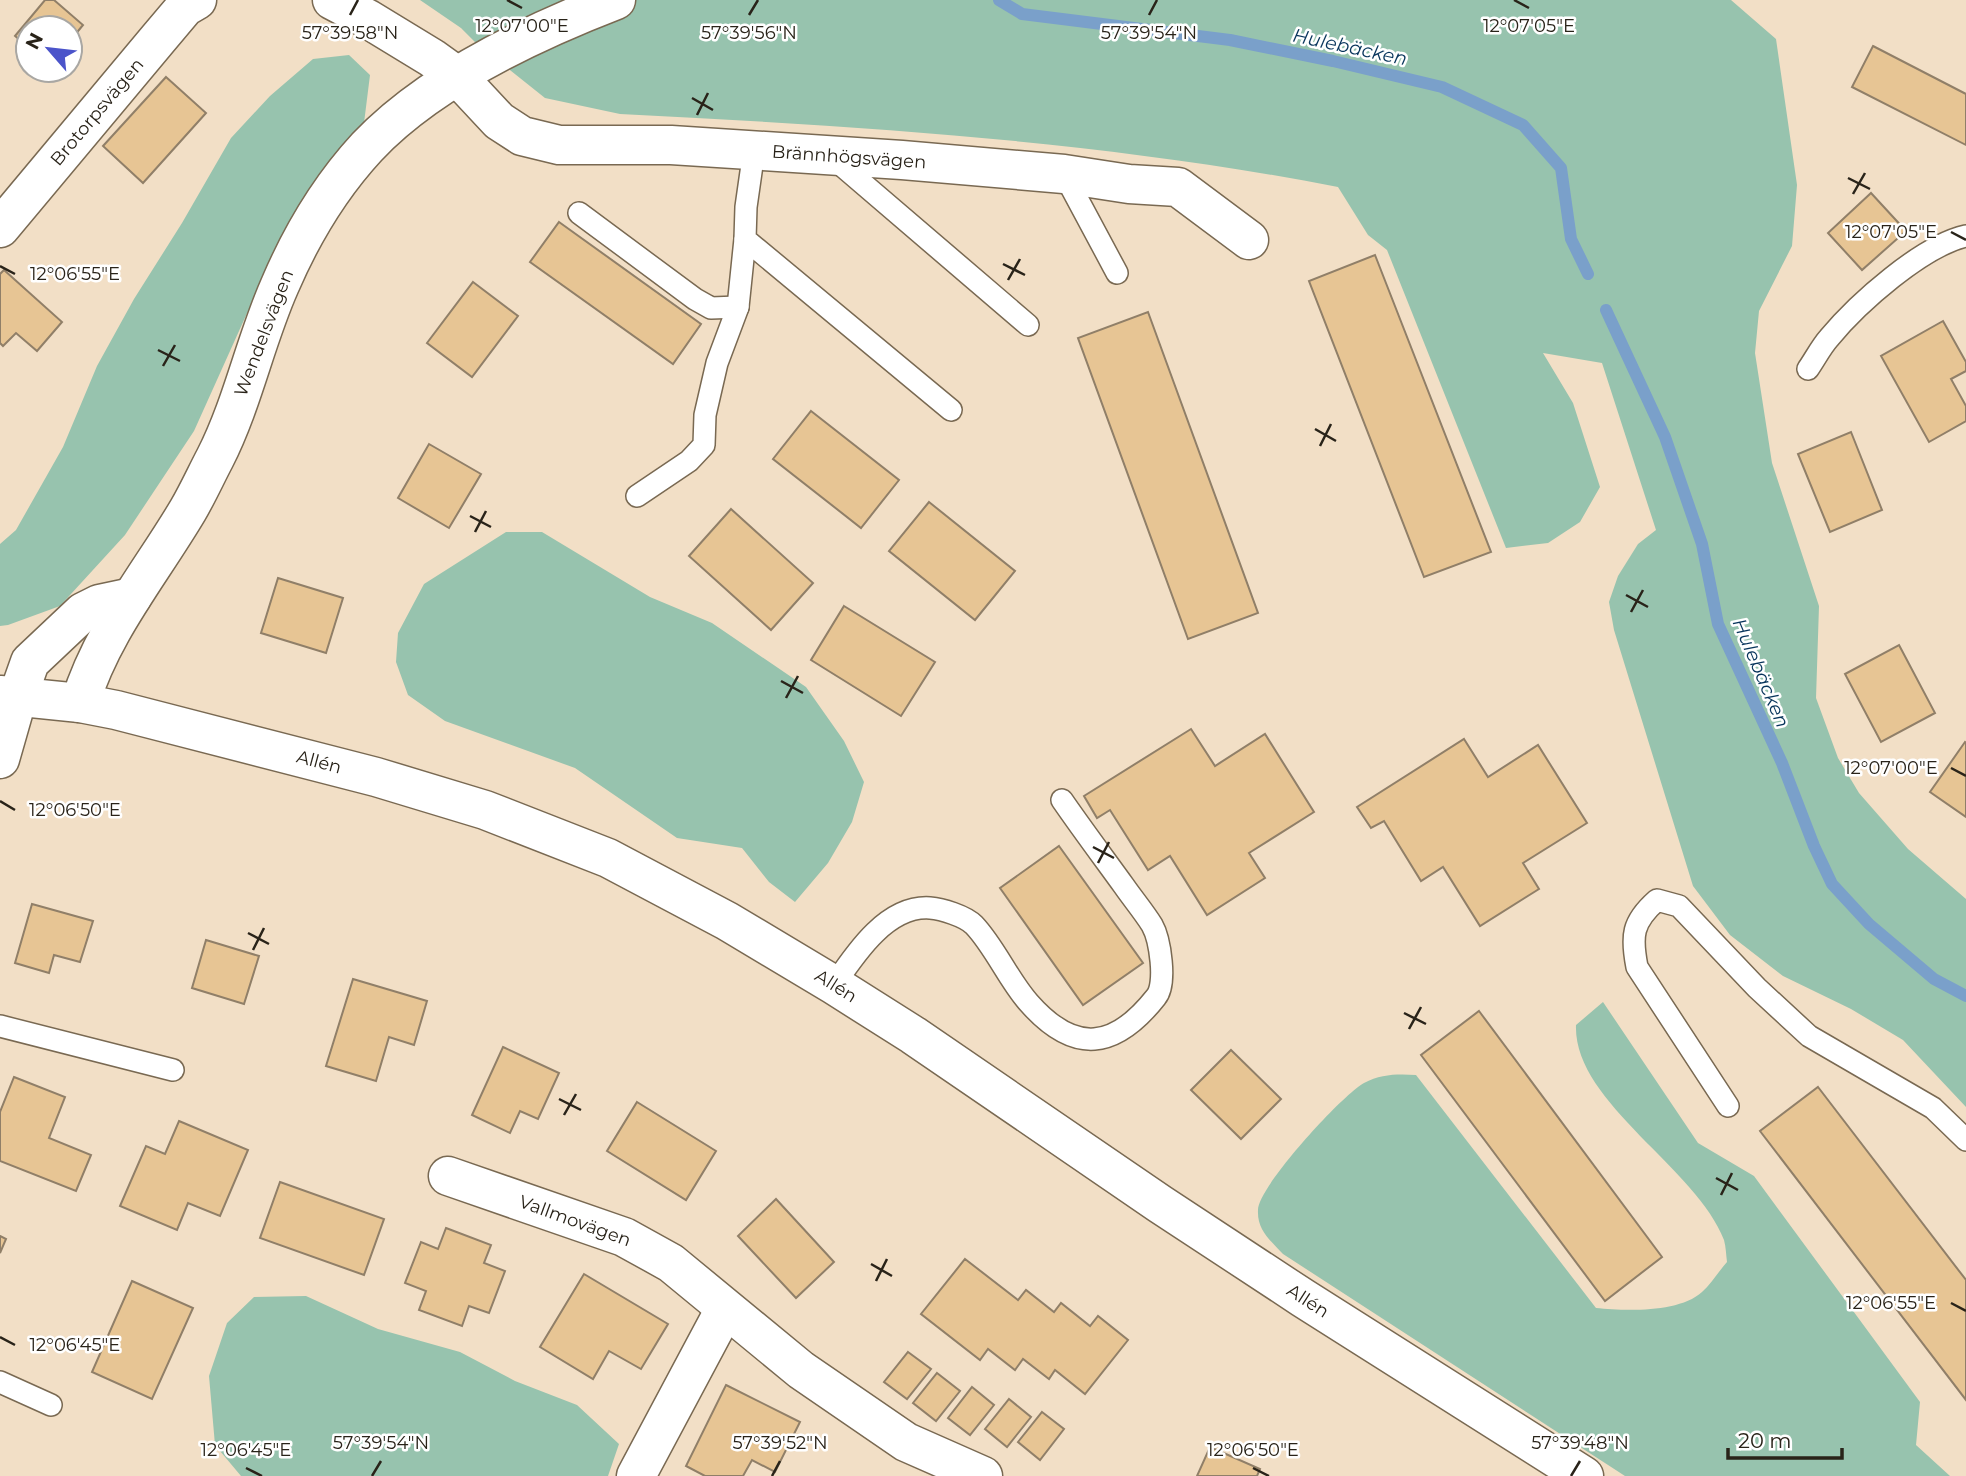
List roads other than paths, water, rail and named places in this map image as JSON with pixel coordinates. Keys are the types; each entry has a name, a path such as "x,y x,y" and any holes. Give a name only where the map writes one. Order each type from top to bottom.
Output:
{"street":[{"name":"Brotorpsvägen","path":"0,228 158,39 186,7 197,0"},
{"path":"332,0 368,19 457,76"},
{"name":"Wendelsvägen","path":"80,703 101,647 188,508 224,441 280,285 312,223 343,175 368,146 405,113 457,76 562,21 616,0"},
{"name":"Brännhögsvägen","path":"457,76 499,121 522,136 559,145 659,145 831,156 1063,174 1129,184 1178,187 1249,240"},
{"path":"0,759 9,695 30,662 83,612 99,604 132,597"},
{"name":"Allén","path":"9,695 80,703 249,743 376,777 485,810 608,858 727,921 913,1035 1160,1204 1584,1476"},
{"name":"Vallmovägen","path":"449,1176 624,1237 671,1263 801,1370 906,1442 983,1476"},
{"path":"636,1476 725,1309"}],"lane":[{"path":"637,496 689,461 704,445 705,415 717,363 738,307 746,207 754,151"},
{"path":"831,156 1028,325"},
{"path":"1063,174 1117,273"},
{"path":"579,213 695,299 711,308 738,307"},
{"path":"1808,369 1828,338 1861,305 1908,265 1946,242 1966,236"},
{"path":"745,239 951,410"},
{"path":"834,985 867,939 902,914 929,908 973,923 1029,1004 1058,1030 1081,1040 1113,1036 1131,1023 1159,995 1162,969 1153,928 1062,800"},
{"path":"1728,1106 1637,967 1632,941 1641,914 1657,900 1679,906 1756,988 1810,1035 1933,1108 1966,1140"},
{"path":"0,1026 173,1070"},
{"path":"0,1382 51,1405"}],"waterway":[{"name":"Hulebäcken","path":"999,0 1022,14 1230,40 1442,87 1523,125 1561,168 1571,239 1588,274"},
{"name":"Hulebäcken","path":"1606,310 1665,437 1702,544 1718,624 1782,763 1814,846 1832,884 1869,924 1934,979 1966,996"}]}
